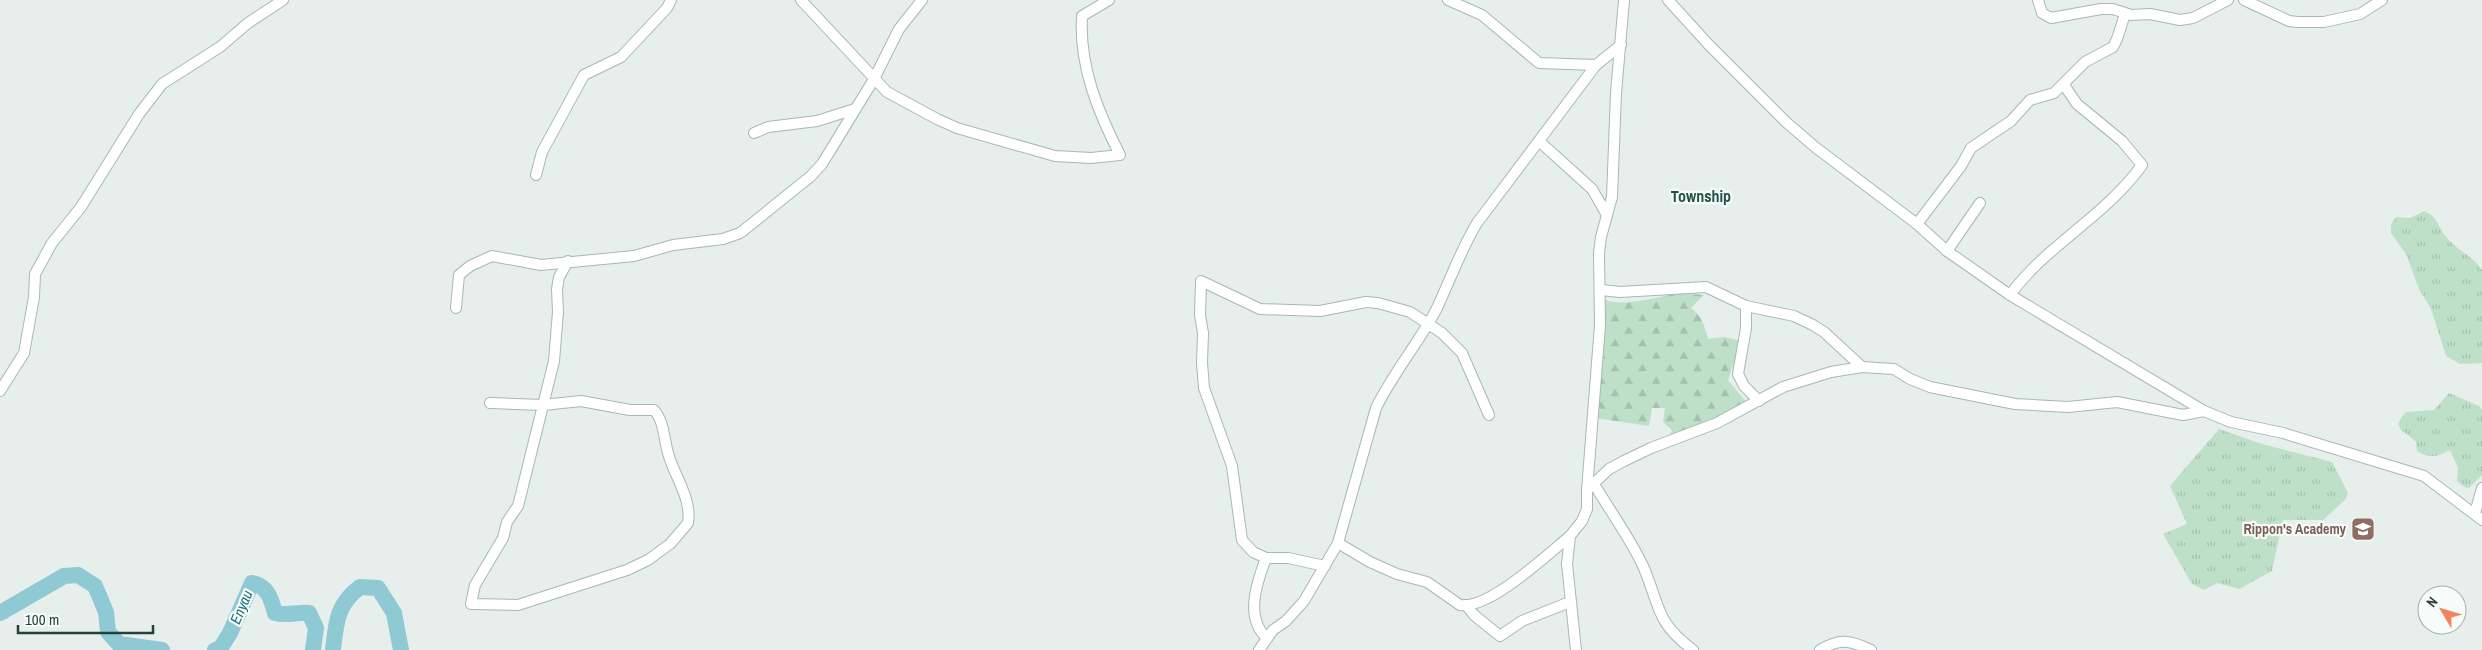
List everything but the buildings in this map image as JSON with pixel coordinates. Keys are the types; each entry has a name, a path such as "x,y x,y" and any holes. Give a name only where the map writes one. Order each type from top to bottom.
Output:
{"street":[{"path":"0,391 24,353 34,297 35,274 52,243 81,208 140,114 162,84 220,47 248,23 283,0"},
{"path":"536,175 542,152 584,75 621,57 666,8 671,0"},
{"path":"801,0 837,36 874,79 892,95 957,128 1055,156 1091,158 1120,155 1100,112 1082,49 1082,16 1109,0"},
{"path":"456,308 459,275 484,258 498,256 523,263 541,265 634,256 673,245 723,239 740,232 816,171 874,79 899,29 922,0"},
{"path":"1448,0 1482,15 1539,63 1596,65"},
{"path":"1338,543 1384,568 1427,582 1460,605 1466,605 1493,595 1531,570 1570,536 1585,516 1590,487 1600,325 1600,245 1612,197 1624,0"},
{"path":"1668,0 1709,46 1786,122 1815,147 1917,224 1947,251 2010,295 2204,410 2231,422 2283,433 2424,476 2479,516 2482,488"},
{"path":"2038,0 2042,12 2051,18 2101,9 2113,9 2125,14 2150,14 2174,20 2187,20 2228,0"},
{"path":"2244,0 2289,21 2298,22 2335,20 2360,14 2382,0"},
{"path":"1917,224 1961,166 1971,148 2011,121 2030,100 2050,96 2064,85 2085,62 2112,47 2117,39 2125,14"},
{"path":"1259,650 1267,638 1304,601 1338,543 1376,408 1385,390 1428,323 1464,244 1477,223 1596,65 1621,44"},
{"path":"2010,295 2029,271 2114,199 2142,165 2122,141 2076,104 2064,85"},
{"path":"754,133 768,127 817,121 855,109"},
{"path":"1539,141 1592,189 1607,216"},
{"path":"1947,251 1980,203"},
{"path":"490,403 543,405 581,401 630,410 654,410 659,415 668,455 686,501 688,523 670,544 648,560 627,570 518,605 471,604 476,585 503,538 507,522 518,506 543,405 554,361 558,283 568,261"},
{"path":"1325,566 1288,558 1266,558 1253,552 1242,540 1232,466 1211,412 1204,388 1202,363 1203,333 1200,315 1201,281 1260,309 1320,311 1366,302 1378,302 1410,312 1428,323 1462,353 1488,415"},
{"path":"1600,290 1620,292 1706,286 1746,306 1794,316 1813,325 1862,367"},
{"path":"1746,306 1746,328 1738,374 1744,386 1759,402"},
{"path":"1590,487 1609,469 1624,460 1718,423 1783,387 1831,372 1862,367 1894,369 1910,379 1930,386 2015,404 2068,407 2117,402 2183,415 2204,410"},
{"path":"1590,487 1643,567 1665,623 1674,636 1692,650"},
{"path":"1570,536 1567,564 1576,650"},
{"path":"1266,558 1256,586 1254,606 1257,625 1267,638"},
{"path":"1466,605 1474,615 1500,636 1522,621 1570,602"},
{"path":"1820,650 1834,641 1841,641 1871,650"}],"green space":[{"path":"2424,211 2435,219 2451,242 2482,270 2482,363 2460,364 2446,356 2431,309 2419,289 2406,254 2391,233 2391,224 2396,217 2410,218"},
{"path":"1679,293 1704,295 1691,308 1700,318 1708,339 1723,337 1738,340 1737,353 1728,380 1748,404 1674,442 1670,434 1672,430 1663,422 1665,408 1652,408 1649,426 1596,418 1605,300 1631,302"},
{"path":"2449,393 2479,406 2482,410 2482,475 2469,488 2464,487 2457,481 2458,468 2450,450 2434,456 2422,454 2417,451 2416,442 2399,426 2401,418 2406,412 2434,410"},
{"path":"2219,429 2262,444 2332,462 2348,493 2346,499 2323,520 2283,520 2272,571 2239,589 2217,583 2204,590 2192,584 2163,534 2187,524 2170,486"}],"waterway":[{"name":"Enyau","path":"0,613 64,576 78,575 95,586 106,612 108,632 119,644 162,650"},
{"name":"Enyau","path":"215,650 220,649 230,633 252,583 265,590 275,613 309,613 316,628 313,650"},
{"name":"Enyau","path":"333,650 339,614 352,593 360,587 378,588 394,613 401,650"}],"place":[{"name":"Rippon's Academy","path":"2363,529"}],"district":[{"name":"Township","path":"1701,196"}]}
